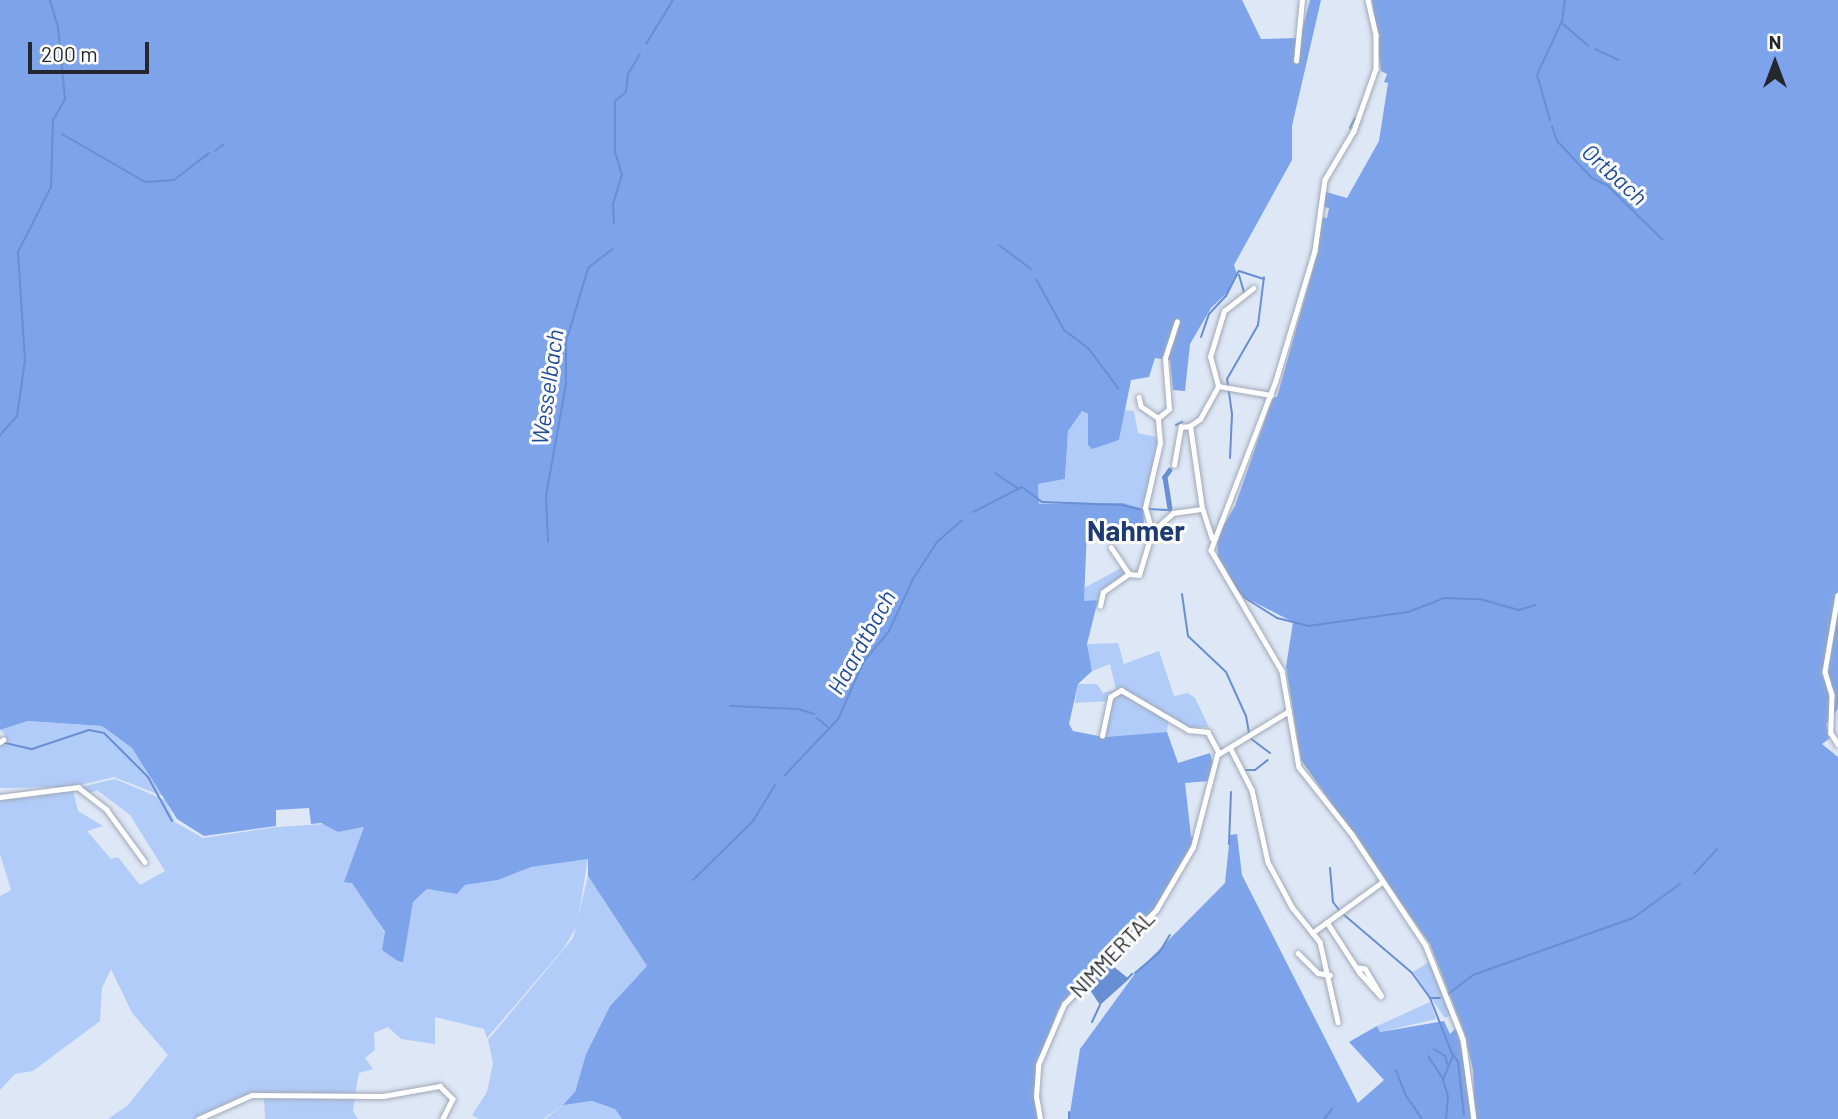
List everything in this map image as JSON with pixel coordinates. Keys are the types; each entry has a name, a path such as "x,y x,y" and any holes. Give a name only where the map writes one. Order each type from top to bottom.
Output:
{"street":[{"path":"1296,61 1302,0"},
{"path":"1212,539 1247,466 1271,395 1315,251 1325,180 1354,131 1376,69 1376,35 1368,0"},
{"path":"1174,465 1181,427 1190,426 1200,419 1218,386 1210,357 1224,311 1252,288"},
{"path":"1158,418 1170,409 1165,358 1177,322"},
{"path":"1218,386 1271,395"},
{"path":"1139,397 1140,406 1158,418"},
{"path":"1100,606 1103,592 1129,574 1141,573 1152,532 1145,510 1160,443 1158,418"},
{"path":"1190,426 1202,509 1212,539 1216,565 1247,607 1282,671 1299,767 1352,834 1426,946 1456,1018 1470,1069 1474,1119"},
{"path":"1152,532 1173,513 1202,509"},
{"path":"1111,547 1129,574"},
{"path":"1838,595 1825,672 1832,695 1831,733 1838,744"},
{"path":"1102,736 1110,697 1121,691 1189,730 1208,732 1219,753 1231,749 1247,736 1289,711"},
{"path":"1231,749 1252,790 1268,862 1292,907 1312,933 1331,975 1338,1022"},
{"name":"NIMMERTAL","path":"1041,1119 1036,1097 1038,1065 1060,1010 1156,910 1193,847 1219,753"},
{"path":"0,797 78,787 107,810 145,862"},
{"path":"1312,933 1383,882"},
{"path":"1327,922 1376,996 1381,996 1365,969 1359,968"},
{"path":"1298,953 1318,973 1331,975"},
{"path":"198,1119 252,1095 383,1096 440,1086 453,1099 443,1119"}],"shaded area":[{"path":"0,0 1242,0 1261,39 1300,38 1310,0 1321,0 1292,126 1292,160 1234,265 1237,274 1228,292 1211,308 1190,344 1185,391 1173,390 1170,360 1155,358 1149,377 1131,380 1119,440 1092,449 1088,445 1088,414 1082,411 1068,431 1065,479 1038,484 1039,504 1123,503 1143,509 1145,537 1123,539 1087,529 1084,601 1098,600 1087,644 1092,671 1078,684 1069,724 1073,731 1104,737 1167,732 1178,763 1210,753 1213,764 1209,781 1185,783 1191,836 1195,839 1156,910 1074,988 1058,1010 1037,1065 1041,1119 622,1119 615,1109 592,1101 563,1105 575,1092 586,1054 610,1006 647,966 588,876 588,859 531,867 498,880 465,885 457,894 427,889 413,902 403,962 398,961 382,950 385,932 352,883 344,882 364,827 338,832 321,823 311,824 309,808 276,810 276,826 204,836 177,819 132,748 102,726 28,721 0,730"},
{"path":"1372,0 1838,0 1838,709 1826,724 1830,738 1822,744 1838,757 1838,1119 1475,1119 1473,1070 1464,1032 1430,944 1301,760 1286,667 1293,622 1246,598 1218,562 1217,537 1235,506 1273,397 1277,397 1318,251 1321,217 1327,218 1329,208 1323,207 1326,192 1347,198 1379,141 1388,83 1384,82 1387,74 1381,71"},
{"path":"1125,410 1134,411 1138,433 1156,437 1159,445 1143,509 1123,503 1039,504 1038,484 1065,479 1068,431 1075,416 1083,411 1088,414 1088,445 1119,440"},
{"path":"1121,568 1126,574 1101,591 1098,600 1084,602 1084,588"},
{"path":"1118,643 1124,664 1159,651 1174,696 1188,693 1195,698 1209,727 1189,728 1169,714 1167,732 1104,737 1110,701 1075,703 1078,684 1097,684 1103,693 1116,690 1110,664 1092,671 1087,644"},
{"path":"28,721 102,726 132,748 165,797 114,777 72,787 0,788 0,743 5,735 1,730"},
{"path":"115,779 165,800 175,822 203,838 276,827 324,824 338,832 365,827 345,881 352,883 368,905 402,962 413,902 427,889 457,894 465,885 498,880 531,867 588,858 577,925 564,948 487,1038 484,1029 435,1017 435,1044 401,1039 388,1027 374,1033 375,1050 365,1058 373,1069 359,1073 355,1095 263,1093 240,1097 195,1119 108,1119 128,1105 168,1055 132,1013 111,969 102,988 100,1021 33,1071 15,1074 0,1090 0,896 11,890 0,854 0,798 73,790 78,811 103,826 87,831 111,859 118,857 140,885 165,871 130,815 97,790 89,794 81,787"},
{"path":"1237,834 1242,875 1358,1103 1384,1080 1349,1042 1377,1026 1380,1032 1444,1021 1450,1034 1456,1028 1467,1068 1471,1119 1069,1119 1080,1049 1134,975 1225,883 1230,835"},
{"path":"588,876 647,966 610,1006 586,1054 575,1092 566,1104 592,1101 615,1109 622,1119 545,1119 564,1104 543,1119 479,1119 472,1115 487,1092 493,1063 488,1040 573,938"},
{"path":"1108,962 1129,979 1100,1005 1088,987"},
{"path":"1429,962 1451,1015 1445,1018 1413,972"},
{"path":"1430,1002 1436,1019 1380,1032 1377,1026"},
{"path":"264,1096 355,1097 353,1111 358,1119 265,1119"}],"waterway":[{"path":"0,435 17,416 25,360 18,252 51,187 53,120 65,99 58,27 50,0"},
{"name":"Wesselbach","path":"646,44 673,0"},
{"name":"Ortbach","path":"1550,120 1537,75 1562,21 1565,0"},
{"path":"1562,23 1588,46"},
{"path":"1595,49 1619,60"},
{"name":"Wesselbach","path":"614,224 613,204 622,175 615,152 615,101 626,92 628,74 640,54"},
{"name":"Nahmer","path":"1350,128 1355,118"},
{"name":"Ortbach","path":"1552,126 1557,141 1593,179 1607,185 1663,240"},
{"path":"62,134 145,182 174,180 209,153"},
{"path":"215,151 224,144"},
{"path":"999,245 1031,269"},
{"name":"Wesselbach","path":"548,542 546,496 566,384 566,342 588,268 612,249"},
{"path":"1201,337 1209,314 1226,296 1239,271 1264,279"},
{"path":"1239,275 1244,293"},
{"name":"Nahmer","path":"1230,458 1232,414 1227,379 1258,325 1264,277"},
{"path":"1036,279 1064,330 1089,349 1118,388"},
{"path":"1176,425 1182,422"},
{"path":"1170,470 1165,477 1170,509"},
{"path":"995,473 1017,488"},
{"name":"Haardtbach","path":"973,512 1022,487 1042,502 1122,505 1142,510"},
{"name":"Haardtbach","path":"1148,509 1167,510"},
{"name":"Haardtbach","path":"784,776 838,719 864,661 889,631 913,579 937,542 962,520"},
{"path":"1227,574 1245,598 1277,618 1308,626 1408,612 1444,598 1480,599 1519,610 1535,605"},
{"name":"Nahmer","path":"1182,594 1188,636 1226,672 1246,716 1250,738 1270,753"},
{"path":"730,706 798,709 814,714"},
{"path":"817,718 829,728"},
{"path":"1,742 32,749 89,730 104,733 148,777 172,821"},
{"path":"1245,770 1255,770 1268,760"},
{"name":"Haardtbach","path":"693,880 753,821 775,785"},
{"path":"1229,844 1231,792"},
{"path":"1694,874 1717,849"},
{"path":"1330,868 1333,902 1339,910"},
{"path":"1448,994 1473,975 1633,918 1680,884"},
{"path":"1343,914 1412,973 1430,998 1453,1056 1443,1080 1448,1096 1446,1119"},
{"path":"1135,973 1159,953 1170,935"},
{"path":"1128,978 1132,974"},
{"path":"1430,998 1440,998"},
{"path":"1092,1022 1100,1005"},
{"path":"1434,1049 1445,1056 1448,1065"},
{"path":"1452,1053 1458,1062 1464,1115"},
{"path":"1428,1056 1443,1079"},
{"path":"1396,1070 1405,1094 1422,1119"},
{"path":"1324,1119 1332,1109"},
{"path":"1069,1112 1069,1119"}],"district":[{"name":"Nahmer","path":"1136,530"}]}
